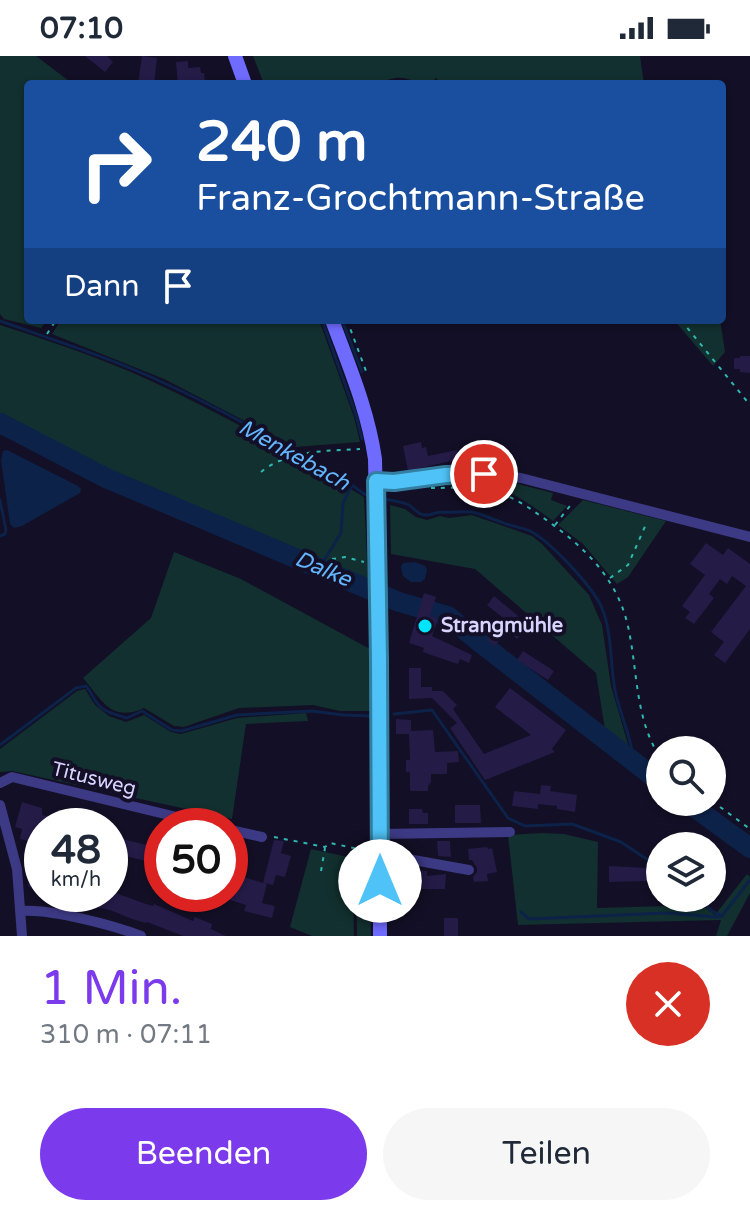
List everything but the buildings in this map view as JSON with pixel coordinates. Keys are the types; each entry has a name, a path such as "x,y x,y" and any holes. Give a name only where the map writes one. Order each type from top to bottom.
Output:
{"main road":[{"path":"235,56 244,80"},
{"path":"333,324 362,402 374,449 380,936"}],"street":[{"path":"376,484 446,475 484,474 521,478 750,537"},
{"name":"Titusweg","path":"0,783 12,777 144,809"},
{"path":"0,805 17,869 22,936"},
{"path":"380,834 510,832"},
{"path":"248,834 262,837"},
{"path":"380,854 469,870"},
{"path":"22,911 54,913 141,936"}],"path":[{"path":"47,334 53,324"},
{"path":"684,324 750,405"},
{"path":"261,472 273,463 317,451 374,449"},
{"path":"426,488 488,489 502,493 517,499 581,546 609,579 621,602 648,736"},
{"path":"554,526 572,504 576,492"},
{"path":"609,579 628,565 650,517"},
{"path":"332,559 345,557 377,572"},
{"path":"726,811 750,829"},
{"path":"262,837 266,835 325,847"},
{"path":"321,871 325,847 330,843 380,854"}],"green space":[{"path":"0,56 36,56 68,80 24,80 24,324 4,319 0,314"},
{"path":"253,56 640,56 643,80 400,78 262,80"},
{"path":"58,324 320,324 360,442 295,447 164,379 52,334"},
{"path":"677,324 721,324 725,352 713,366"},
{"path":"0,325 94,357 149,380 258,436 364,497 368,579 106,471 4,421 0,417"},
{"path":"486,479 553,493 551,500 567,506 553,521 504,490 486,486 447,486 447,480"},
{"path":"583,500 666,521 628,577 617,584 583,544 558,525"},
{"path":"390,505 427,520 440,516 472,515 532,536 542,544 589,595 602,625 611,686 630,751 606,736 596,673 475,569 391,554"},
{"path":"174,552 241,579 370,649 371,711 340,711 313,705 239,708 184,727 174,726 144,708 123,713 108,707 83,678 151,618"},
{"path":"85,689 95,705 109,716 126,722 144,715 171,732 181,734 237,718 306,713 308,721 246,724 234,808 182,808 12,771 0,772 0,749 77,691"},
{"path":"564,834 598,842 597,908 646,907 646,912 711,912 715,915 726,912 726,901 747,874 750,877 750,893 727,936 716,936 721,920 518,925 508,835"},
{"path":"311,849 353,858 354,936 312,936 290,927"},
{"path":"355,854 369,856 371,936 357,936"}],"water":[{"path":"7,450 78,486 80,493 14,528 10,524 1,460 3,451"},
{"path":"415,562 427,570 421,582 411,582 403,576 403,563"}],"waterway":[{"name":"Menkebach","path":"0,321 162,382 235,418 372,496"},
{"path":"323,324 362,439"},
{"path":"344,324 362,372"},
{"name":"Dalke","path":"0,423 106,478 399,602 448,616 646,771"},
{"path":"320,567 341,533 343,503 352,485"},
{"name":"Menkebach","path":"379,498 406,504 424,515 441,512 480,514 538,536 569,564 596,597 605,615 616,694 633,761"},
{"path":"0,500 6,530 0,536"},
{"path":"0,745 76,688 86,686 106,711 127,718 142,711 172,730 182,731 237,715 312,711 370,716"},
{"path":"394,714 432,710 508,818 525,826 572,824 621,842 646,859"},
{"name":"Dalke","path":"706,816 750,848"},
{"path":"726,911 750,880"},
{"path":"521,912 529,919 666,913 722,916"},
{"path":"714,912 722,916 725,912"}],"place":[{"name":"Strangmühle","path":"425,626"}],"route":[{"path":"380,881 376,481 484,474"}]}
